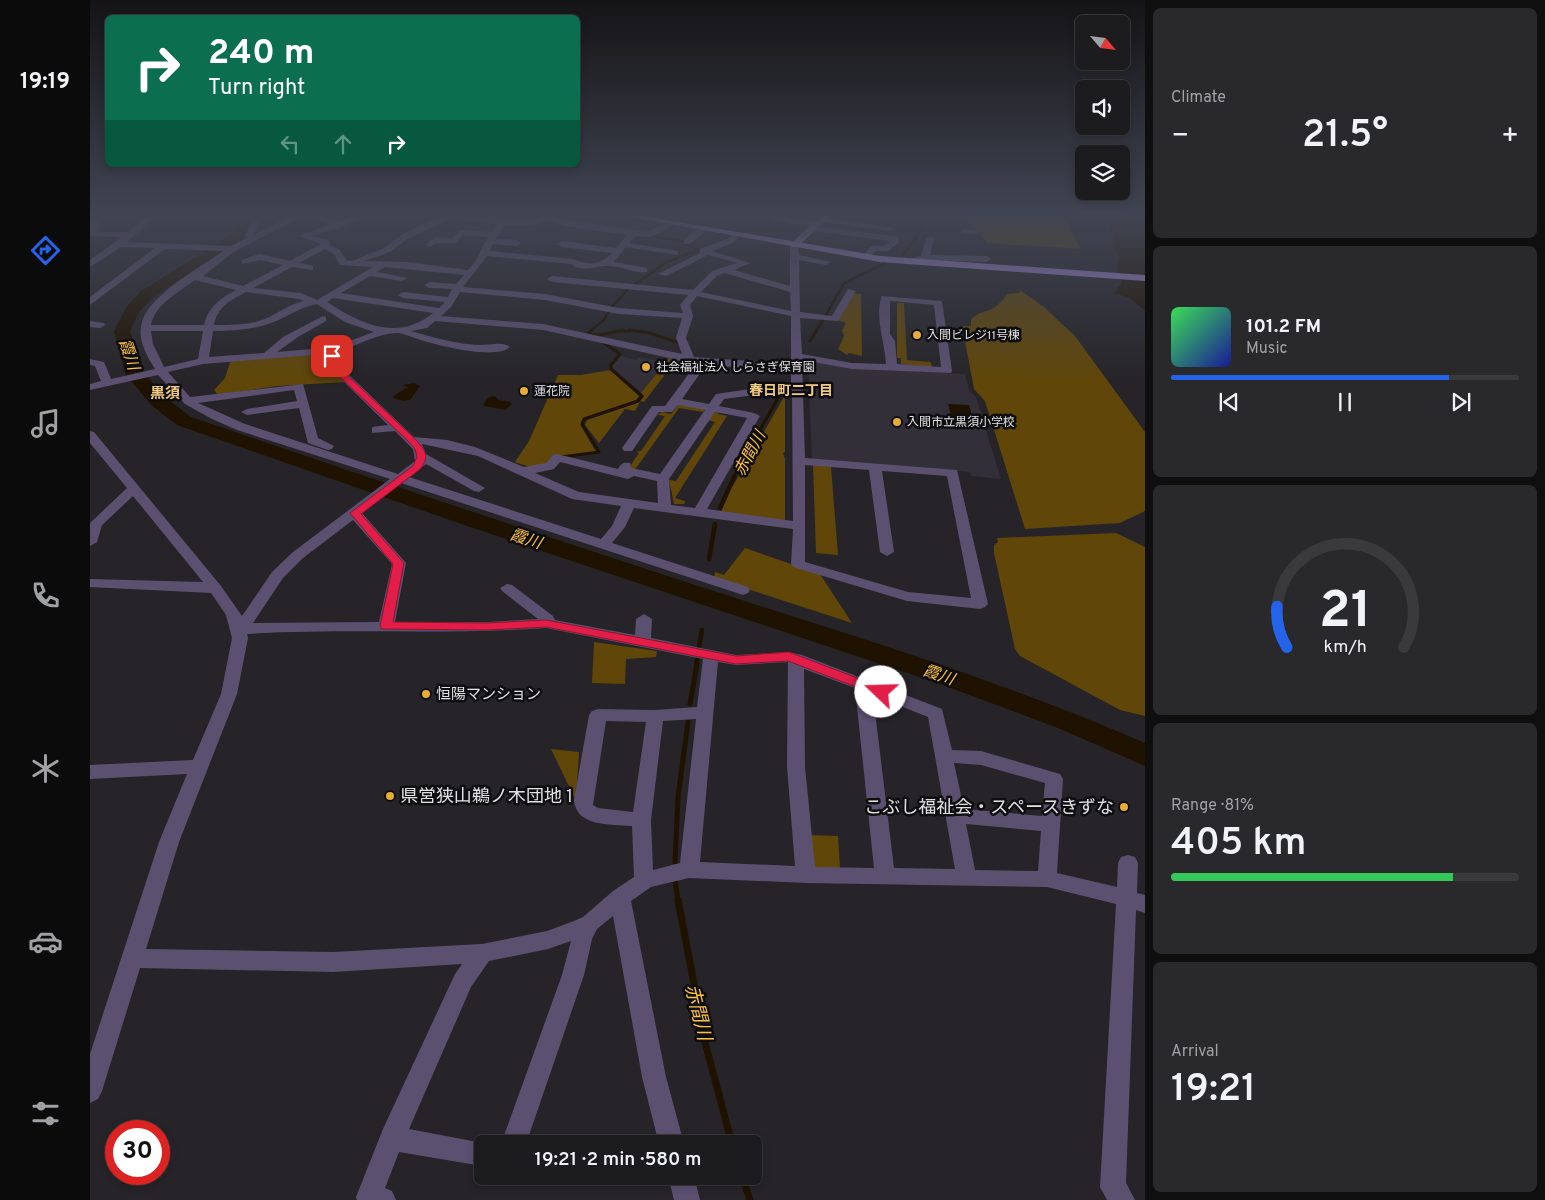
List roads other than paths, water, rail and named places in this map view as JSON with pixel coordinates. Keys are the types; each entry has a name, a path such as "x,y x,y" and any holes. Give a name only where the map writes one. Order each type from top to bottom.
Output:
{"highway":[{"path":"1049,271 1145,278"}],"street":[{"path":"90,302 130,271"},
{"path":"203,361 208,326 216,309 242,289 277,271"},
{"path":"145,328 208,326 241,328 268,320 295,306 317,302 372,271"},
{"path":"454,271 470,273"},
{"path":"569,282 579,271"},
{"path":"663,274 669,271"},
{"path":"690,360 681,338 688,316 685,305 715,274 723,271"},
{"path":"729,271 795,290"},
{"path":"795,271 797,461 800,526 798,564 907,596 980,604 953,473 797,461"},
{"path":"199,272 198,278 242,289 300,296 317,302 348,320 386,332"},
{"path":"199,272 155,308 145,328 147,341 158,372 188,401 241,427 403,478 743,590"},
{"path":"369,273 402,278"},
{"path":"90,387 203,361 329,350 386,332 423,326 451,300 470,273"},
{"path":"552,279 695,294 796,315 835,319 851,291"},
{"path":"513,293 526,283"},
{"path":"553,299 571,294 587,284"},
{"path":"429,285 513,293 619,311 688,316"},
{"path":"341,288 373,292"},
{"path":"90,289 106,289"},
{"path":"332,295 438,314 543,327 702,362 796,362 947,371 939,303 886,298 885,334 890,341 892,367"},
{"path":"403,295 451,300"},
{"path":"386,332 391,323 413,308"},
{"path":"268,355 296,333 323,319"},
{"path":"400,331 449,345 484,349 505,347"},
{"path":"238,629 251,616 277,575 316,540 356,513 416,468 421,462 422,457 419,448 341,373 329,350"},
{"path":"90,362 100,364 107,383"},
{"path":"628,448 656,408 668,410 702,362"},
{"path":"188,401 299,386 312,440 389,469 403,478"},
{"path":"665,507 663,479 720,396 797,386"},
{"path":"675,401 754,416 699,512"},
{"path":"247,412 303,404"},
{"path":"376,430 398,426"},
{"path":"90,436 135,488 216,590 234,615 238,629 238,651 228,694 197,767 169,842 90,1090"},
{"path":"411,440 443,442 487,456 523,471 568,494 593,500 665,507 800,526"},
{"path":"422,457 479,488"},
{"path":"523,471 547,467 557,458 627,470 623,470 663,479"},
{"path":"875,467 887,552"},
{"path":"90,542 96,524 135,488"},
{"path":"604,544 618,527 629,504"},
{"path":"356,513 399,563 386,626"},
{"path":"90,583 197,586 216,590"},
{"path":"507,588 548,619 546,623"},
{"path":"643,643 644,619"},
{"path":"238,629 386,626 487,627 546,623 736,660 789,656 936,713 966,878"},
{"path":"689,870 711,656"},
{"path":"796,659 794,744 801,846 806,875"},
{"path":"863,685 885,876"},
{"path":"641,820 594,815 584,809 583,800 598,715 655,716 706,712"},
{"path":"644,881 641,820 655,716"},
{"path":"945,756 981,758 1054,779 1047,879"},
{"path":"90,772 197,767"},
{"path":"956,816 1051,824"},
{"path":"1122,1200 1113,1187 1136,902 1128,863"},
{"path":"131,958 333,962 482,953 548,940 590,922 620,897 644,881 666,874 689,870 806,875 1047,879 1136,902"},
{"path":"620,897 654,1077 670,1135"},
{"path":"516,1135 573,975 582,938 590,922"},
{"path":"383,1200 369,1197 392,1138 463,981 482,953"},
{"path":"392,1138 474,1153"},
{"path":"683,1185 687,1200"}],"waterway":[{"name":"霞川","path":"183,271 147,294 133,309 122,331 134,373 158,401 184,421 478,522 950,677 1068,721 1145,755"},
{"path":"631,287 654,271"},
{"name":"赤間川","path":"826,315 844,283 869,271"},
{"path":"610,309 628,289"},
{"path":"590,331 604,320 609,311"},
{"name":"赤間川","path":"816,331 823,320"},
{"path":"592,330 587,334 599,335 619,331"},
{"path":"619,331 624,330"},
{"path":"629,330 636,331"},
{"name":"赤間川","path":"810,341 817,330"},
{"path":"619,331 636,331"},
{"path":"636,331 643,331"},
{"path":"636,331 650,333 682,344"},
{"path":"561,457 599,452 582,424 584,419 638,401 642,396 611,369 611,365 620,354 601,341"},
{"name":"赤間川","path":"733,478 778,398"},
{"name":"赤間川","path":"720,508 734,477"},
{"name":"赤間川","path":"709,559 715,524"},
{"name":"赤間川","path":"696,665 702,630"},
{"name":"赤間川","path":"690,704 697,664"},
{"name":"赤間川","path":"675,862 678,797 688,722"},
{"name":"赤間川","path":"675,879 678,901"},
{"name":"赤間川","path":"678,900 706,1046 730,1135"},
{"name":"赤間川","path":"745,1185 750,1200"}],"place":[{"name":"入間ビレジ11号棟","path":"917,335"},
{"name":"社会福祉法人 しらさぎ保育園","path":"646,367"},
{"name":"蓮花院","path":"524,391"},
{"name":"入間市立黒須小学校","path":"897,422"},
{"name":"恒陽マンション","path":"426,694"},
{"name":"県営狭山鵜ノ木団地 1","path":"390,796"},
{"name":"こぶし福祉会・スペースきずな","path":"1124,807"}],"district":[{"name":"春日町二丁目","path":"791,390"},
{"name":"黒須","path":"165,393"}]}
